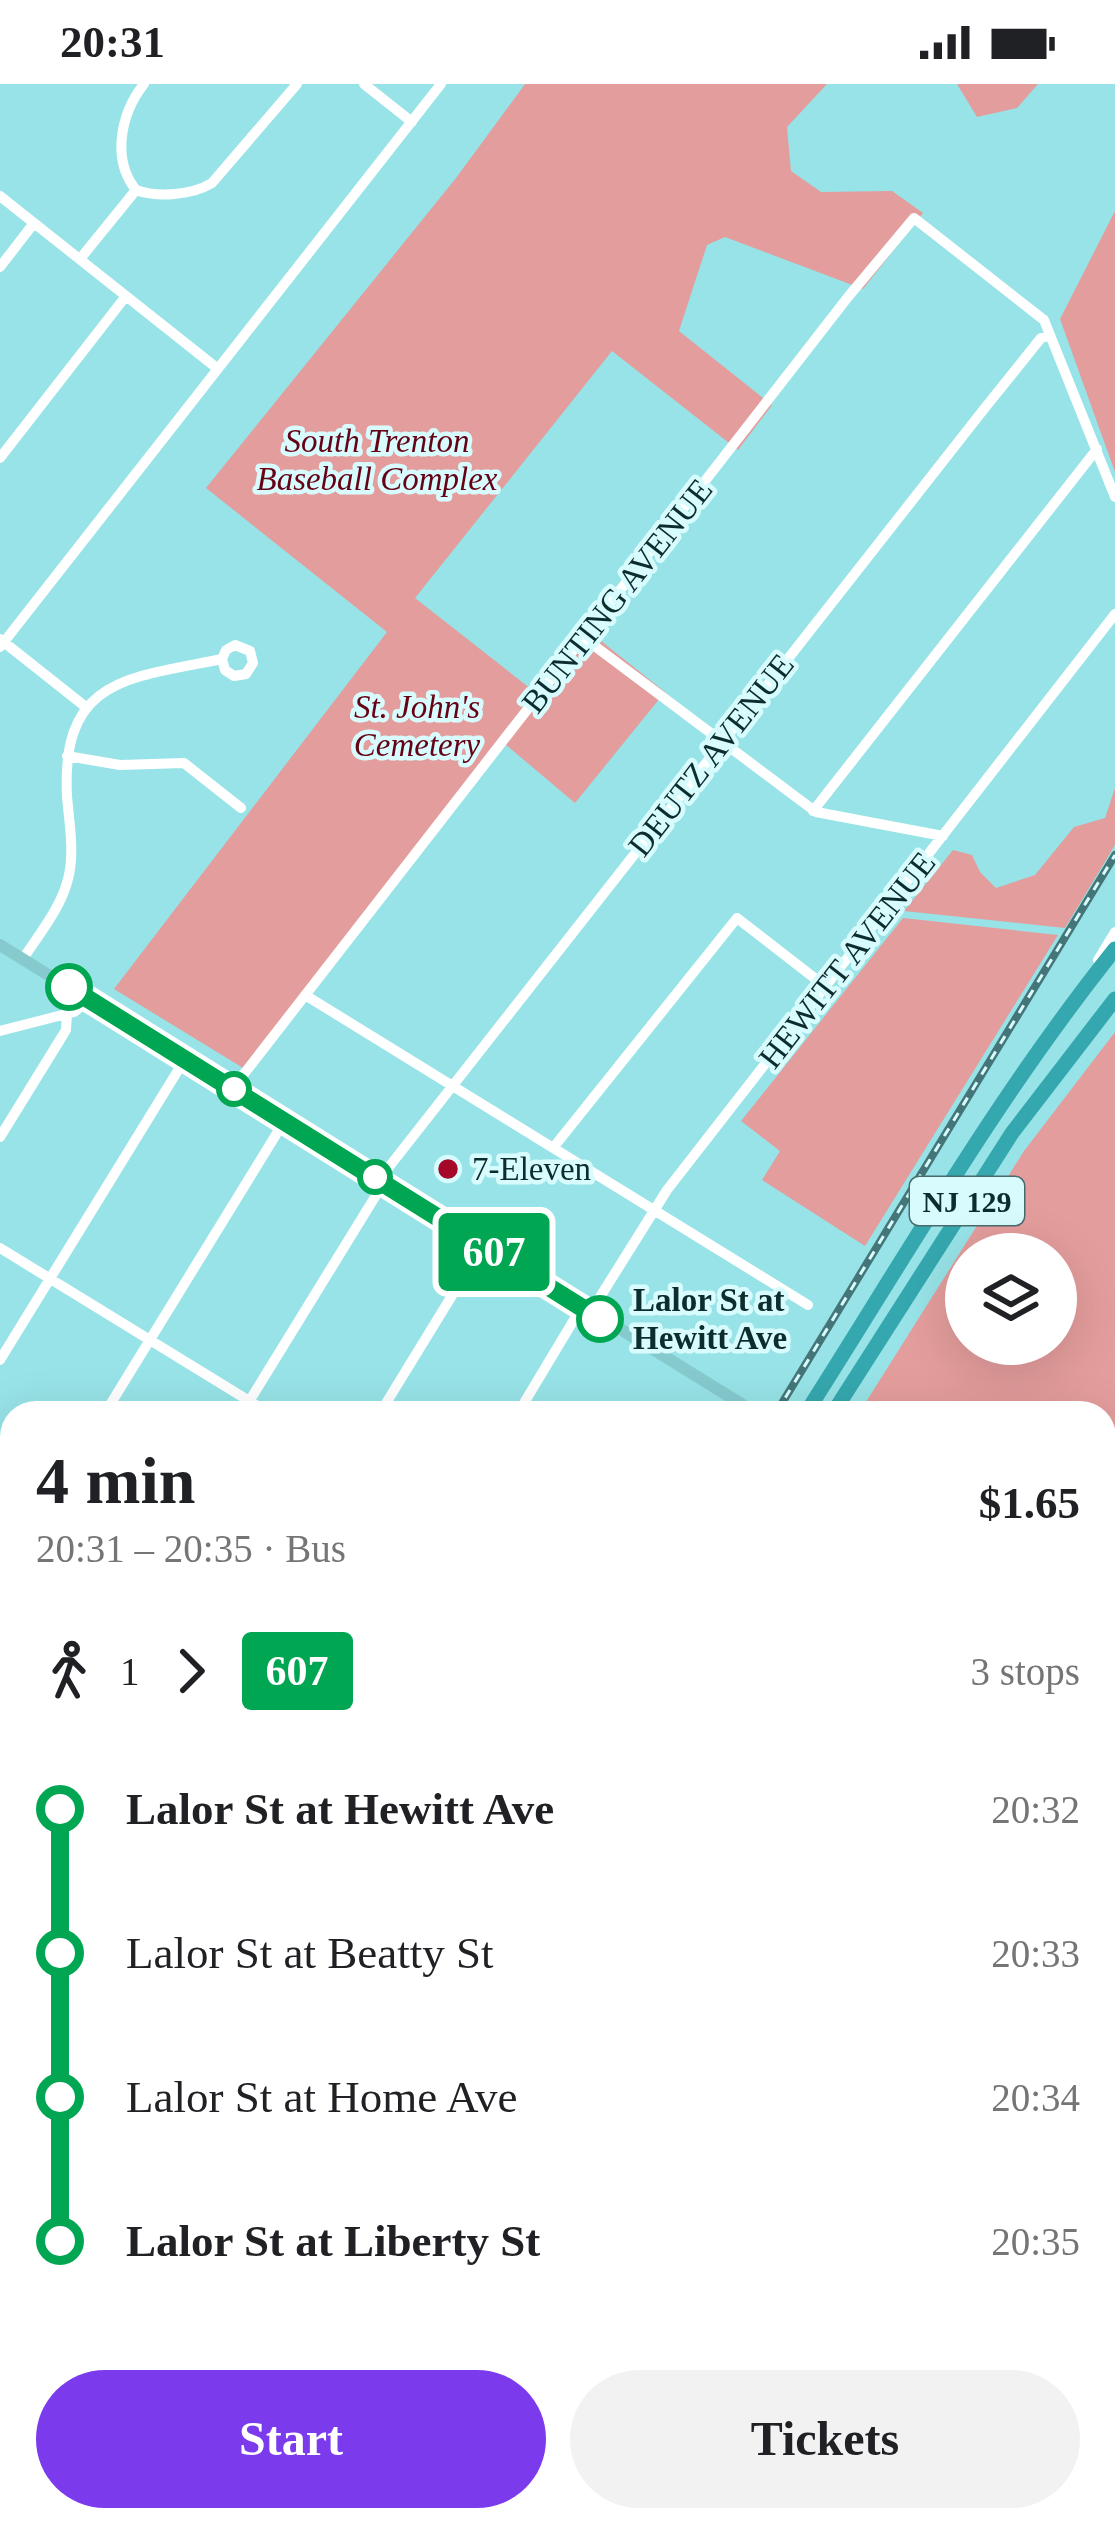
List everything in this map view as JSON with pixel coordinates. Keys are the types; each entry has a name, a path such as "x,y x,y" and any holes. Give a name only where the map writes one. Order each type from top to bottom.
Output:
{"highway":[{"path":"1075,999 1115,950"},
{"name":"NJ 129","path":"813,1401 974,1143 1075,999"},
{"name":"NJ 129","path":"841,1401 1012,1133 1115,999"}],"main road":[{"path":"0,945 736,1401"}],"street":[{"path":"144,84 125,112 121,137 128,179 136,190 149,194 193,192 212,183 297,84"},
{"path":"364,84 412,122"},
{"path":"87,708 1,643 441,84"},
{"path":"80,259 136,190"},
{"path":"0,196 218,369"},
{"name":"BUNTING AVENUE","path":"233,1088 914,218 1044,320 1049,336"},
{"path":"0,267 34,223"},
{"path":"0,458 126,296"},
{"path":"1049,336 1115,497"},
{"name":"DEUTZ AVENUE","path":"249,1401 386,1172 998,391 1041,338 1049,336"},
{"path":"813,811 1096,449"},
{"name":"HEWITT AVENUE","path":"526,1401 653,1209 1115,614"},
{"path":"584,638 813,811 943,836"},
{"path":"23,959 68,881 67,756 72,734 87,708 126,680 222,659"},
{"path":"67,756 120,765 184,763 241,808"},
{"path":"554,1148 737,918 826,987"},
{"name":"NJ 129","path":"1075,999 1115,932"},
{"path":"304,995 808,1305"},
{"path":"0,1031 79,1010 89,1000"},
{"path":"0,1137 58,1043 67,1014"},
{"path":"0,1360 185,1059"},
{"path":"112,1401 285,1120"},
{"path":"387,1401 483,1245"},
{"path":"0,1248 249,1401"}],"green space":[{"path":"525,84 827,84 787,127 791,171 821,192 892,191 923,213 863,289 725,237 707,245 679,331 772,405 738,450 612,351 415,598 540,696 591,633 665,692 575,803 505,744 248,1071 114,989 387,632 206,488 456,178"},
{"path":"957,84 1038,84 1017,108 977,117"},
{"path":"1115,211 1115,472 1060,319"},
{"path":"1115,788 1115,845 1065,928 904,911 953,850 972,855 996,888 1035,875 1074,827 1105,818"},
{"path":"903,918 1058,935 865,1246 762,1180 780,1151 741,1121"},
{"path":"1115,1032 1115,1401 867,1401 945,1276 945,1365 1077,1365 1077,1233 972,1233 1024,1151"}],"railway":[{"path":"783,1401 1115,855"}],"bus line":[{"name":"607","path":"69,987 600,1319"}],"place":[{"name":"7-Eleven","path":"448,1169"},
{"name":"Lalor St at Hewitt Ave","path":"600,1319"}],"park label":[{"name":"South Trenton Baseball Complex","path":"377,460"},
{"name":"St. John's Cemetery","path":"417,726"}]}
